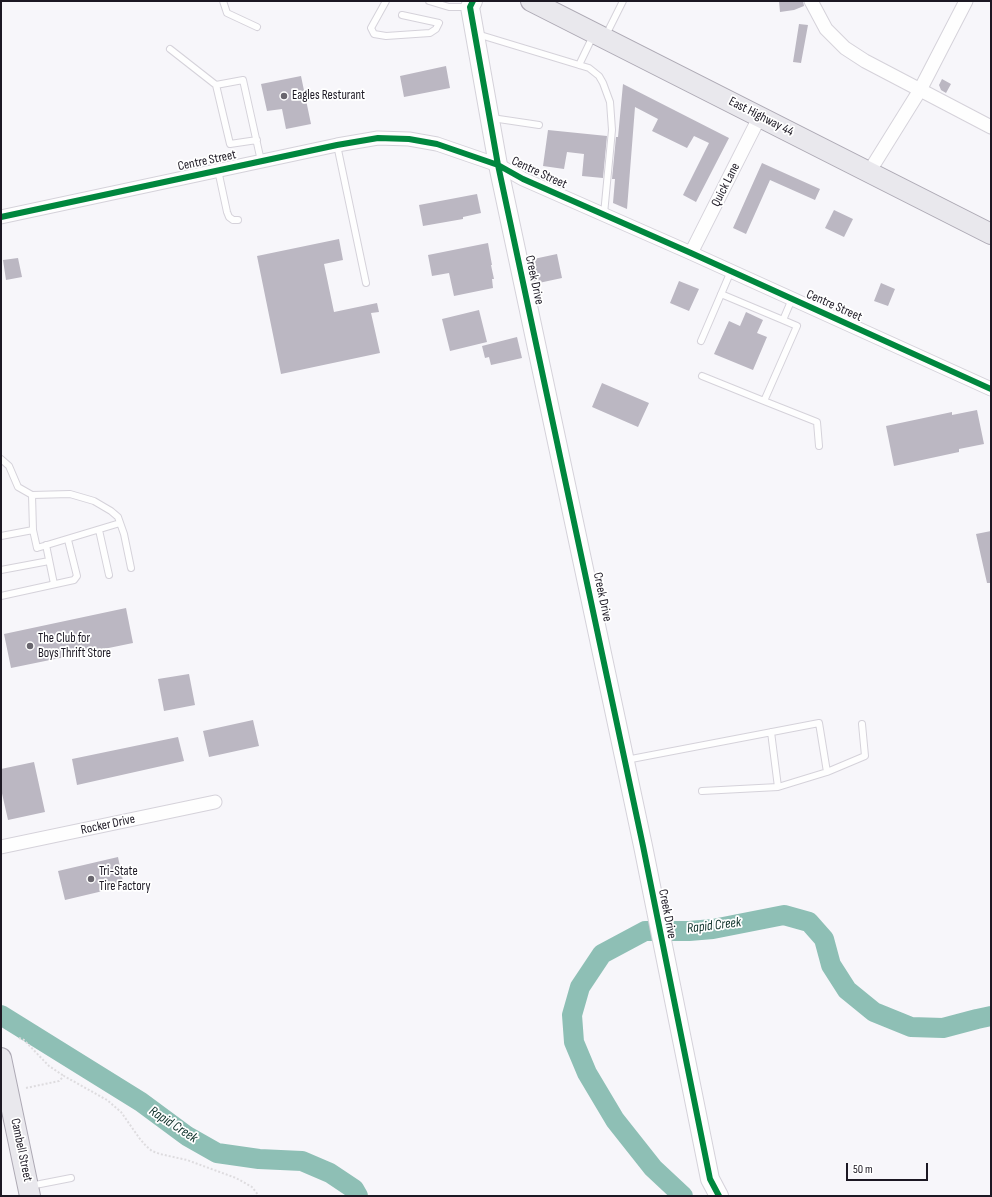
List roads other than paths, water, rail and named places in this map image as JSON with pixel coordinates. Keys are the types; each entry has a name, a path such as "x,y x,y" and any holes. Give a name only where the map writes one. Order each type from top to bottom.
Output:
{"main road":[{"name":"East Highway 44","path":"531,1 991,234"},
{"name":"Cambell Street","path":"1,1059 29,1191"}],"street":[{"path":"811,1 826,29 845,48 865,61 991,127"},
{"path":"869,172 920,90 966,1"},
{"name":"Creek Drive","path":"472,4 475,33 498,166 625,760 710,1179 719,1196"},
{"name":"Quick Lane","path":"691,253 760,116"},
{"name":"Centre Street","path":"1,217 337,145 378,138 409,139 437,144 498,166 523,179 691,253 991,389"},
{"name":"Rocker Drive","path":"1,848 215,802"}],"lane":[{"path":"223,1 227,13 257,27"},
{"path":"386,1 370,28 374,34 386,36 430,33 436,29 439,23 402,15"},
{"path":"429,1 449,8 472,4"},
{"path":"579,65 623,1"},
{"path":"475,33 588,68 599,76 610,102 612,130 604,214"},
{"path":"170,49 216,85 230,144 257,140"},
{"path":"216,85 243,80 261,161"},
{"path":"490,118 539,125"},
{"path":"337,145 366,283"},
{"path":"218,170 227,212 229,217 233,220 238,220"},
{"path":"702,341 731,271"},
{"path":"721,294 798,326 764,401"},
{"path":"783,320 792,299"},
{"path":"702,376 817,422 819,446"},
{"path":"1,459 9,466 18,487 32,495 70,494 94,501 111,511 118,517 124,534 131,568"},
{"path":"32,495 33,530 37,548 68,540 120,523"},
{"path":"1,536 33,530"},
{"path":"99,530 109,575"},
{"path":"1,596 74,580 77,576 68,540"},
{"path":"46,545 54,584"},
{"path":"1,570 49,561"},
{"path":"625,760 819,723 827,772"},
{"path":"702,790 778,786 827,772 865,756 862,724"},
{"path":"771,732 778,786"},
{"path":"29,1191 71,1178"}],"waterway":[{"name":"Rapid Creek","path":"683,1196 653,1168 615,1120 587,1073 574,1042 572,1015 580,987 602,954 645,931 689,931 713,929 784,915 809,922 824,939 831,965 847,990 874,1012 911,1027 943,1028 991,1016"},
{"name":"Rapid Creek","path":"1,1015 141,1102 187,1136 217,1153 259,1159 302,1161 330,1173 354,1189 358,1196"}],"place":[{"name":"Eagles Resturant","path":"284,96"},
{"name":"The Club for Boys Thrift Store","path":"30,646"},
{"name":"Tri-State Tire Factory","path":"91,879"}]}
